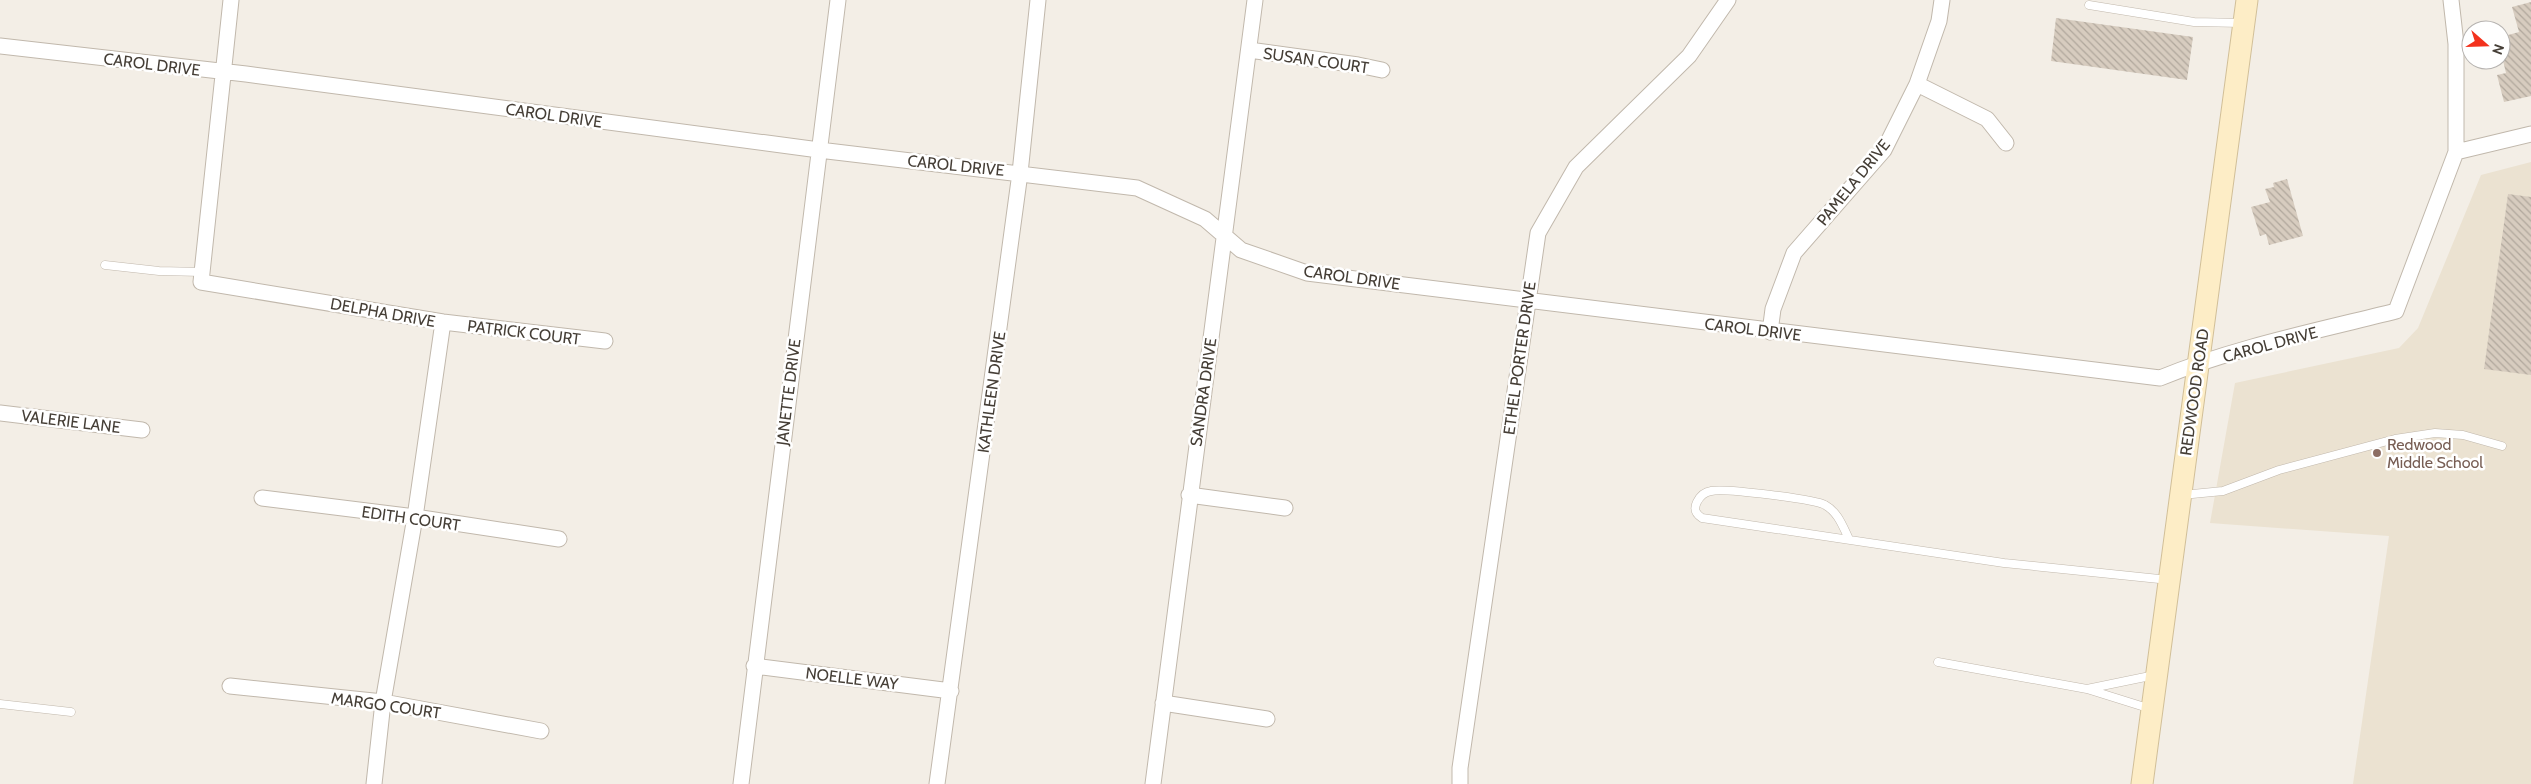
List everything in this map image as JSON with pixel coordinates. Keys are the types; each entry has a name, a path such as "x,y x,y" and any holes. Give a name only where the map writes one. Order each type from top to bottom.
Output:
{"main road":[{"name":"REDWOOD ROAD","path":"2142,784 2247,0"}],"street":[{"path":"202,272 231,0"},
{"name":"JANETTE DRIVE","path":"741,784 754,666 838,0"},
{"name":"KATHLEEN DRIVE","path":"937,784 1020,173 1038,0"},
{"name":"SANDRA DRIVE","path":"1153,784 1189,495 1255,0"},
{"name":"ETHEL PORTER DRIVE","path":"1460,784 1460,768 1538,233 1576,167 1689,56 1728,0"},
{"name":"PAMELA DRIVE","path":"1770,332 1773,309 1794,253 1884,150 1917,84 1939,21 1942,0"},
{"name":"CAROL DRIVE","path":"0,46 819,150 1137,188 1205,219 1240,250 1307,273 1770,332 2160,378 2199,362 2396,311 2456,152 2456,44 2451,0"},
{"name":"SUSAN COURT","path":"1249,50 1358,64 1382,70"},
{"path":"1917,84 1987,119 2006,143"},
{"path":"2456,152 2531,134"},
{"name":"DELPHA DRIVE","path":"202,272 201,282 443,322 415,518 384,702 374,784"},
{"name":"PATRICK COURT","path":"443,322 605,341"},
{"name":"VALERIE LANE","path":"0,412 142,430"},
{"path":"1189,495 1286,508"},
{"name":"EDITH COURT","path":"262,498 559,539"},
{"name":"NOELLE WAY","path":"754,666 951,691"},
{"name":"MARGO COURT","path":"230,686 384,702 540,731"},
{"path":"1163,703 1267,719"}],"lane":[{"path":"2089,5 2194,22 2244,23"},
{"path":"105,265 159,271 202,272"},
{"path":"2180,496 2223,491 2279,470 2395,438 2435,433 2463,434 2502,446"},
{"path":"1849,539 1834,512 1819,503 1726,490 1705,492 1700,496 1695,507 1696,514 1702,518 2004,563 2169,580"},
{"path":"1938,662 2087,689 2152,710"},
{"path":"2087,689 2157,675"},
{"path":"0,704 71,712"}],"shaded area":[{"name":"Redwood Middle School","path":"2531,162 2531,784 2353,784 2389,536 2210,523 2235,383 2399,348 2418,328 2481,175"}],"building":[{"path":"2531,2 2531,96 2504,102 2497,75 2506,73 2505,70 2511,70 2511,34 2519,32 2512,7"},
{"path":"2056,18 2193,37 2187,80 2051,61"},
{"path":"2287,179 2303,236 2269,245 2266,234 2260,236 2251,207 2270,202 2265,189 2274,187 2273,183"},
{"path":"2508,194 2531,197 2531,375 2484,369"}],"place":[{"name":"Redwood Middle School","path":"2377,453"}]}
